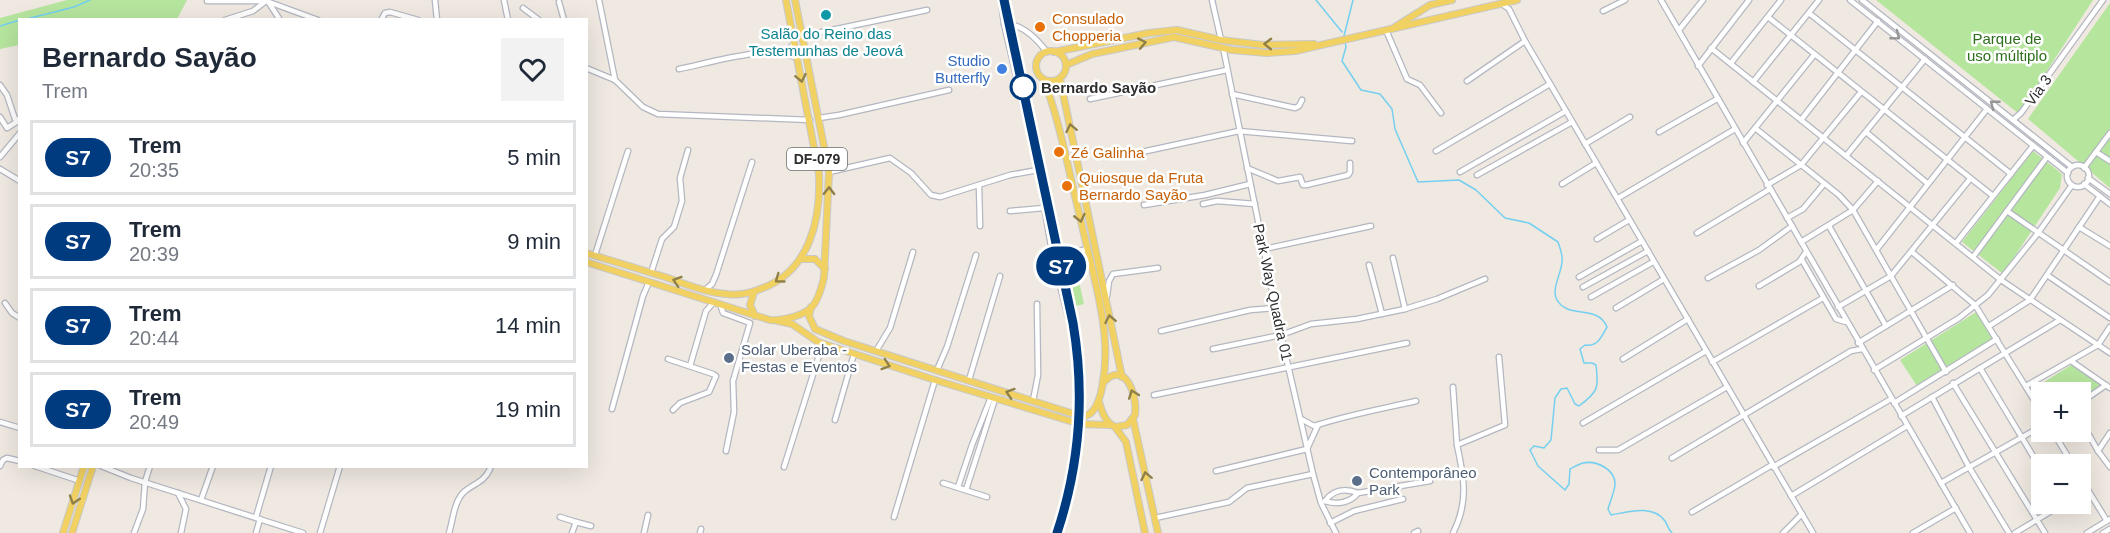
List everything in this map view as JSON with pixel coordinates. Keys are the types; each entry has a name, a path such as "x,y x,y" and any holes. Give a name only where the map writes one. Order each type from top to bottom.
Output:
{"main road":[{"name":"DF-079","path":"588,253 721,294 741,295 754,292 780,280 801,259 813,235 820,195 819,174 786,0"},
{"name":"DF-079","path":"793,0 803,36 829,172 825,270 821,288 811,307"},
{"path":"1389,29 1431,3 1452,0"},
{"path":"1066,65 1092,54 1174,37 1267,53 1295,51 1502,4 1509,6 1517,0"},
{"path":"1431,3 1432,15 1436,19"},
{"path":"811,307 809,316 815,329 876,351 1085,417 1093,412 1098,401 1106,344 1054,106 1044,80 1036,68 1037,61 1041,56 1050,52 1149,33 1177,30 1221,40 1263,45 1326,43"},
{"path":"1044,80 1060,79 1065,72 1064,59 1050,52"},
{"path":"1060,79 1122,377"},
{"path":"801,259 815,259 825,270"},
{"path":"588,263 755,316 792,324 822,345 1080,424 1113,426 1127,424 1133,419"},
{"path":"754,292 750,306 755,316"},
{"path":"775,321 796,315 811,307"},
{"path":"1102,383 1113,375 1122,377 1135,394 1137,407 1133,419 1158,533"},
{"path":"1098,401 1102,413 1126,442 1145,533"},
{"path":"63,533 83,468"},
{"path":"72,533 92,469"}],"street":[{"path":"435,0 438,18"},
{"path":"504,0 508,18"},
{"path":"599,0 615,80"},
{"path":"1212,0 1221,40"},
{"path":"1603,11 1625,0"},
{"path":"1661,0 1970,533"},
{"path":"1678,30 1703,0"},
{"path":"1698,66 1748,0"},
{"path":"1731,63 1782,0"},
{"path":"1753,82 1820,0"},
{"path":"1850,0 2068,173"},
{"path":"1862,0 2072,167 2084,168 2088,178 2110,194"},
{"name":"Via 3","path":"2013,120 2021,113 2103,0"},
{"path":"207,1 268,2 312,18"},
{"path":"1001,1 1004,24 1038,170 1053,258 1068,317"},
{"path":"231,18 253,11 268,2"},
{"path":"268,2 278,18"},
{"path":"559,2 563,18"},
{"path":"1509,6 1525,41 1813,533"},
{"path":"523,8 536,18"},
{"path":"803,36 927,10"},
{"path":"382,18 385,13 390,12 411,18"},
{"path":"1809,13 2011,174"},
{"path":"1768,17 1993,196"},
{"path":"1800,120 1878,21"},
{"path":"1004,24 1016,24 1050,52"},
{"path":"1389,29 1407,79 1420,85 1442,113"},
{"path":"1467,81 1525,41"},
{"path":"779,54 789,50 794,43"},
{"name":"Park Way Quadra 01","path":"1223,47 1281,335 1312,474 1336,533"},
{"path":"1711,48 2001,280 2110,353"},
{"path":"679,69 763,53 797,58"},
{"path":"1743,143 1814,55"},
{"path":"1846,156 1924,59"},
{"path":"588,69 615,80 646,110 658,114 810,120"},
{"path":"1090,99 1227,70"},
{"path":"1958,85 1962,80"},
{"path":"1436,151 1550,84"},
{"path":"0,85 7,95 13,114 18,119"},
{"path":"819,118 949,90"},
{"path":"1697,233 1801,165 1861,92"},
{"path":"1232,94 1294,108 1299,106 1302,100"},
{"path":"1659,132 1717,99"},
{"path":"1877,249 1987,109"},
{"path":"1460,172 1566,111"},
{"path":"0,117 7,128 18,121"},
{"path":"1585,144 1630,117"},
{"path":"1477,176 1572,122"},
{"path":"1755,128 1853,210 1946,372"},
{"path":"1620,197 1735,129"},
{"path":"1137,153 1239,131 1352,141"},
{"path":"1866,132 1927,183"},
{"path":"2084,168 2110,133"},
{"path":"0,157 18,135"},
{"path":"1956,243 2033,146"},
{"path":"651,273 662,239 674,227 682,201 680,178 688,150"},
{"path":"595,255 628,151"},
{"path":"2096,152 2110,161"},
{"path":"1973,257 2047,157"},
{"path":"829,172 888,158 910,173 931,195 936,197 1038,170"},
{"path":"706,289 712,283 752,162"},
{"path":"1247,168 1278,181 1299,177 1303,185 1306,185 1348,175 1350,163"},
{"path":"1562,184 1596,163"},
{"path":"2072,167 2068,173 2068,181 2072,185 2079,187 2088,178"},
{"path":"0,169 18,180"},
{"path":"1838,307 1891,276 1970,179"},
{"path":"1801,242 1853,210 1878,181"},
{"path":"1144,206 1250,184"},
{"path":"1787,218 1803,209 1824,184"},
{"path":"2084,184 2110,204"},
{"path":"1874,370 1926,338 1988,295 2038,233 2072,185"},
{"path":"979,186 980,226"},
{"path":"1989,326 2030,300 2100,196"},
{"path":"1203,204 1217,201 1255,204"},
{"path":"1010,211 1044,208"},
{"path":"2007,211 2110,282"},
{"path":"1597,240 1629,220"},
{"path":"1264,249 1371,226"},
{"path":"1708,278 1759,250 1792,226"},
{"path":"1828,226 1886,326"},
{"path":"2079,227 2110,246"},
{"path":"1579,277 1642,241"},
{"path":"1053,258 1087,249"},
{"path":"1583,286 1648,251"},
{"path":"876,351 890,328 913,252"},
{"path":"1759,286 1802,260 1806,252"},
{"path":"1912,252 1975,305 2031,394"},
{"path":"937,370 947,347 976,255"},
{"path":"1393,258 1405,309"},
{"path":"1802,260 1836,319 1846,322"},
{"path":"1590,297 1653,262"},
{"path":"1369,265 1382,314"},
{"path":"1107,300 1109,280 1113,274 1158,268"},
{"path":"2047,275 2110,318"},
{"path":"969,380 1000,276"},
{"path":"1214,349 1281,335 1311,324 1405,309 1437,299 1485,279"},
{"path":"1616,308 1664,279"},
{"path":"612,409 643,296 649,282"},
{"path":"712,283 717,285 721,294"},
{"path":"1851,351 1858,341 1953,285"},
{"path":"698,297 706,311"},
{"path":"1712,362 1823,298"},
{"path":"4,303 12,314 18,317"},
{"path":"690,366 706,311 717,303 723,314 750,322 733,381 734,412 726,451"},
{"path":"1033,401 1038,375 1037,304"},
{"path":"1161,332 1250,310 1276,308"},
{"path":"1623,359 1688,319"},
{"path":"1901,416 2060,320"},
{"path":"2026,386 2098,345 2110,327"},
{"path":"1692,512 1946,372 1997,339"},
{"path":"1154,395 1407,343"},
{"path":"784,467 822,345"},
{"path":"1671,458 1851,351 1862,349"},
{"path":"1583,423 1706,351"},
{"path":"835,420 854,354"},
{"path":"1457,445 1505,425 1498,357"},
{"path":"668,358 716,375 711,390 680,403 673,410"},
{"path":"2071,361 2108,386 2091,396"},
{"path":"1980,368 2032,454"},
{"path":"894,517 935,380"},
{"path":"1953,383 2045,533"},
{"path":"1453,387 1457,445 1464,475 1465,493 1453,533"},
{"path":"1599,450 1618,450 1727,387"},
{"path":"1932,397 2009,533"},
{"path":"958,487 982,417 993,398"},
{"path":"966,490 993,398"},
{"path":"1300,419 1311,425 1318,424 1355,413 1416,401"},
{"path":"982,417 988,420"},
{"path":"0,422 18,427"},
{"path":"1216,471 1307,449 1318,424"},
{"path":"1791,496 1908,426"},
{"path":"1941,483 2031,432"},
{"path":"2098,451 2110,433"},
{"path":"2091,438 2110,467"},
{"path":"972,446 980,448"},
{"path":"0,466 7,458 18,461"},
{"path":"41,468 80,481"},
{"path":"92,469 103,468 303,533"},
{"path":"134,533 143,509 145,482 149,468"},
{"path":"201,500 212,468"},
{"path":"256,533 270,468"},
{"path":"320,533 339,468"},
{"path":"449,533 460,497 465,491 484,480 490,469"},
{"path":"1155,518 1229,502 1247,489 1312,474"},
{"path":"961,480 968,483"},
{"path":"1323,502 1330,495 1341,490 1358,493 1430,481"},
{"path":"943,483 987,497"},
{"path":"178,493 186,510 181,533"},
{"path":"1323,502 1348,501 1354,499 1358,493"},
{"path":"2087,533 2108,520 2091,494"},
{"path":"1330,523 1354,511 1403,499"},
{"path":"1913,533 1956,508"},
{"path":"1783,533 1802,514"},
{"path":"2014,533 2046,514"},
{"path":"644,533 648,515"},
{"path":"560,517 591,526"},
{"path":"572,533 576,522"},
{"path":"2103,533 2110,529"}],"green space":[{"path":"67,0 187,0 178,18 18,18 18,45 0,49 0,18"},
{"name":"Parque de uso múltiplo","path":"1876,0 2093,0 2019,114"},
{"path":"2110,3 2110,188 2028,119"},
{"path":"2033,151 2062,174 2060,188 2003,274 1962,242"},
{"path":"1073,255 1084,304 1071,307 1061,257"},
{"path":"1978,311 1994,338 1917,386 1900,360"},
{"path":"2071,365 2100,384 2091,392 2091,382 2044,382"}],"waterway":[{"path":"31,18 74,7 90,0"},
{"path":"1316,0 1342,32"},
{"path":"1344,36 1353,0"},
{"path":"0,26 18,21"},
{"path":"1345,41 1346,47 1342,61 1361,90 1380,94 1392,109 1395,129 1418,182 1459,180 1476,190 1505,218 1529,223 1558,242 1562,265 1555,289 1556,298 1567,309 1596,316 1607,327 1596,343 1585,345 1580,349 1584,363 1596,365 1596,389 1579,406 1575,404 1567,388 1561,389 1555,398 1551,440 1544,448 1534,446 1530,450 1538,466 1565,490 1569,484 1570,469 1588,462 1605,467 1612,475 1615,485 1608,509 1611,515 1640,510 1654,512 1665,521 1672,533"}],"railway":[{"path":"1004,0 1077,348 1080,424 1064,511 1057,533"}],"train":[{"name":"S7","path":"1004,0 1073,323 1080,370 1078,442 1065,511 1057,533"}],"place":[{"name":"Salão do Reino das Testemunhas de Jeová","path":"826,15"},
{"name":"Consulado Chopperia","path":"1040,27"},
{"name":"Studio Butterfly","path":"1002,69"},
{"name":"Bernardo Sayão","path":"1023,87"},
{"name":"Zé Galinha","path":"1059,152"},
{"name":"Quiosque da Fruta Bernardo Sayão","path":"1067,186"},
{"name":"Solar Uberaba - Festas e Eventos","path":"729,358"},
{"name":"Contemporâneo Park","path":"1357,481"}]}
